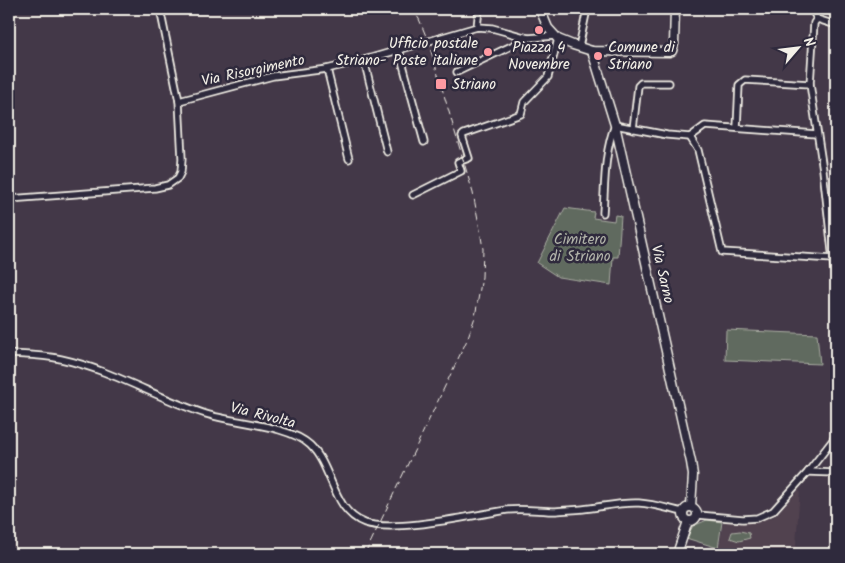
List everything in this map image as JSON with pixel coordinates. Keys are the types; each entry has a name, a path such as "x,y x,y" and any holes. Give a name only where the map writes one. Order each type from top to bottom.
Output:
{"main road":[{"path":"540,9 548,28 556,38"},
{"name":"Via Risorgimento","path":"556,38 592,51 669,52 672,51 674,44 675,9"},
{"name":"Via Sarno","path":"592,51 615,125 691,462 693,475 691,506"},
{"path":"691,506 697,510 698,515 694,520 688,520 684,518 683,512 687,507 691,506"},
{"path":"677,554 688,520"}],"street":[{"path":"9,199 123,191 162,186 173,182 181,172 180,101 160,9"},
{"path":"477,27 479,9"},
{"path":"580,47 587,9"},
{"path":"812,9 817,19 836,25"},
{"path":"817,19 814,23 810,84 816,134 823,170 836,287"},
{"name":"Via Risorgimento","path":"180,101 273,76 327,69 364,60 477,27 492,28 528,38 556,38"},
{"path":"457,72 528,38"},
{"path":"413,195 460,171 458,162 469,158 462,136 464,134 521,114 524,102 548,77 556,38"},
{"path":"399,50 424,142"},
{"path":"364,60 387,152"},
{"path":"327,69 349,159"},
{"path":"737,128 739,85 745,80 810,84"},
{"path":"634,129 640,82 669,83"},
{"path":"603,213 609,148 615,125 667,135 690,136 705,126 816,134"},
{"path":"690,136 698,150 722,252 833,259"},
{"name":"Via Rivolta","path":"9,354 39,355 62,359 96,370 206,414 299,437 318,454 338,497 347,510 354,518 366,523 391,526 510,510 584,509 622,503 641,503 683,512"},
{"path":"698,515 743,519 757,518 773,511 808,472 836,436"},
{"path":"808,472 836,473"}],"shaded area":[{"path":"800,489 796,545 798,551 802,554 718,554 723,522 741,523 774,517"}],"green space":[{"name":"Cimitero di Striano","path":"565,208 594,212 593,218 614,221 615,215 621,216 618,257 613,257 611,285 558,277 537,263"},
{"path":"726,330 817,334 820,364 725,360"},
{"path":"707,520 722,522 718,548 686,538 693,526"},
{"path":"732,532 749,533 750,538 739,541 730,538"}],"railway":[{"path":"365,554 467,340 475,317 482,277 483,249 473,193 428,41 419,19 412,9"}],"place":[{"name":"Piazza 4 Novembre","path":"539,30"},
{"name":"Ufficio postale Striano- Poste italiane","path":"488,52"},
{"name":"Comune di Striano","path":"598,56"},
{"name":"Striano","path":"441,84"}]}
